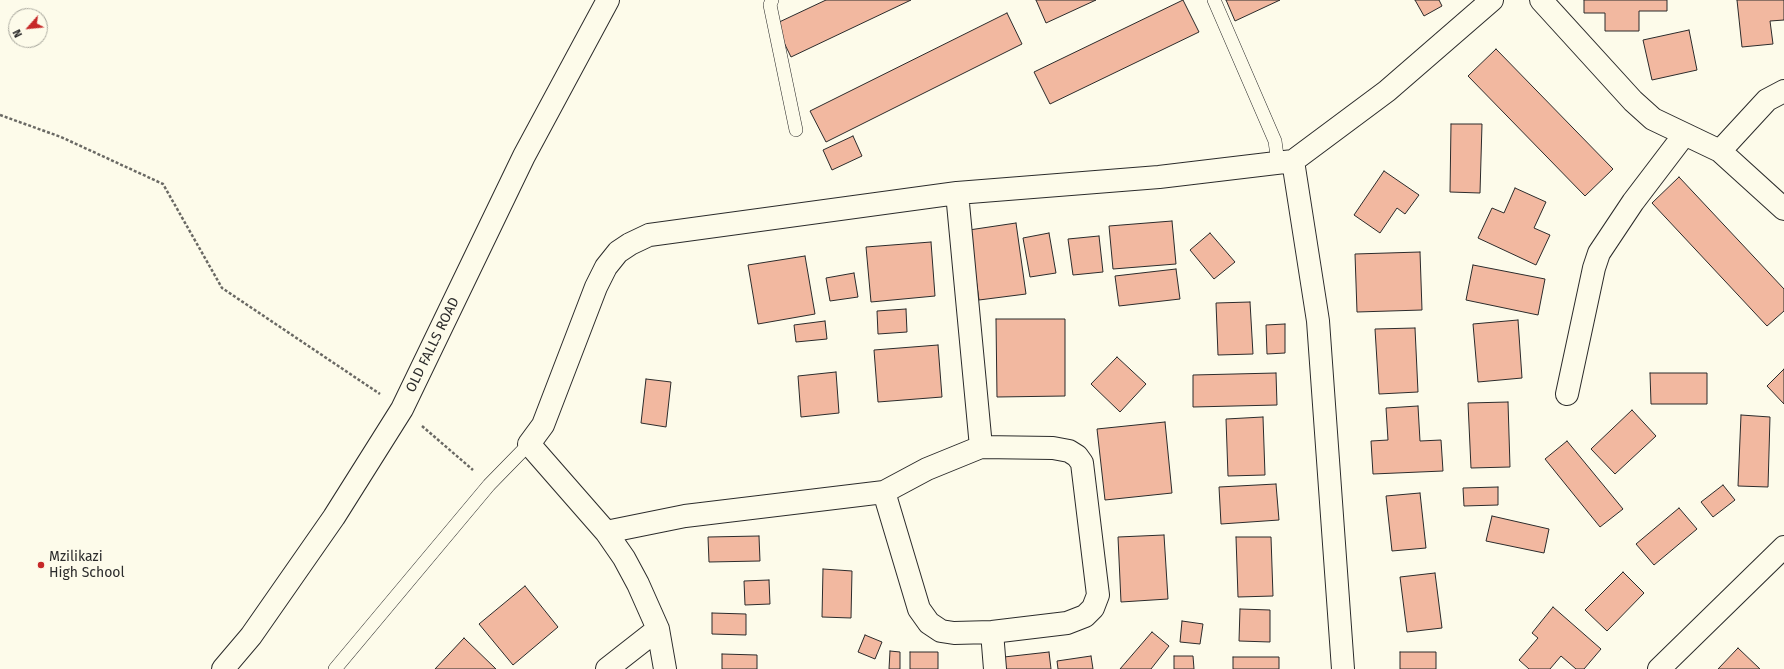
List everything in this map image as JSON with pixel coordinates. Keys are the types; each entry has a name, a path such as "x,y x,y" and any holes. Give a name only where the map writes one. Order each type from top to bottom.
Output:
{"street":[{"name":"OLD FALLS ROAD","path":"223,669 251,636 330,523 402,409 524,156 608,0"},
{"path":"666,669 658,629 638,584 624,558 606,532 529,444 543,425 606,267 618,252 630,244 649,235 957,193 1159,177 1285,162 1387,92 1492,0"},
{"path":"1541,0 1632,101 1653,119 1720,151 1782,202"},
{"path":"1720,151 1767,100 1784,91"},
{"path":"1567,394 1594,268 1599,253 1633,202 1684,135"},
{"path":"1285,162 1318,321 1343,669"},
{"path":"957,193 981,447"},
{"path":"606,532 685,516 884,492 927,469 981,447 1053,448 1069,451 1077,456 1082,463 1085,477 1098,595 1093,608 1085,616 1067,623 992,632 954,633 941,631 929,623 919,609 884,492"},
{"path":"1659,669 1784,547"},
{"path":"607,669 658,629"},
{"path":"992,632 995,669"}],"lane":[{"path":"772,0 770,5 796,130"},
{"path":"1214,0 1285,162"},
{"path":"335,669 489,485 529,444"}],"path":[{"path":"0,115 61,137 163,184 222,288 402,409 489,485"}],"building":[{"path":"826,0 911,0 791,57 775,24"},
{"path":"1036,0 1096,0 1046,23"},
{"path":"1183,0 1199,32 1050,104 1034,72"},
{"path":"1226,0 1280,0 1235,21"},
{"path":"1415,0 1439,0 1442,6 1424,16"},
{"path":"1584,0 1667,0 1667,11 1639,11 1639,31 1605,31 1605,13 1584,13"},
{"path":"1737,0 1784,0 1784,20 1770,21 1773,44 1742,47"},
{"path":"1007,13 1022,44 826,142 810,111"},
{"path":"1689,30 1697,70 1652,80 1643,40"},
{"path":"1496,49 1613,169 1585,196 1468,76"},
{"path":"1451,124 1482,124 1480,193 1450,192"},
{"path":"853,136 862,156 832,170 823,150"},
{"path":"1384,171 1419,195 1405,214 1397,208 1380,233 1354,215"},
{"path":"1679,177 1784,289 1784,311 1767,326 1652,203"},
{"path":"1515,188 1546,202 1534,228 1550,235 1536,265 1478,238 1492,208 1504,213"},
{"path":"1172,221 1176,264 1113,269 1109,226"},
{"path":"1016,223 1026,294 979,300 969,230"},
{"path":"1049,233 1056,273 1030,277 1023,238"},
{"path":"1210,233 1235,262 1214,279 1190,250"},
{"path":"1099,236 1103,272 1073,275 1068,239"},
{"path":"931,242 935,296 871,302 866,247"},
{"path":"1420,252 1422,310 1357,312 1355,254"},
{"path":"805,256 815,314 758,324 748,265"},
{"path":"1473,265 1545,279 1538,315 1466,300"},
{"path":"1176,269 1180,299 1119,306 1115,276"},
{"path":"854,273 858,297 830,301 826,278"},
{"path":"1250,302 1253,354 1218,355 1216,303"},
{"path":"906,309 907,332 878,334 877,311"},
{"path":"996,319 1065,319 1065,396 997,397"},
{"path":"1518,320 1522,378 1478,382 1473,324"},
{"path":"825,321 827,339 796,342 794,325"},
{"path":"1285,324 1285,353 1267,354 1266,325"},
{"path":"1415,328 1418,392 1379,394 1375,329"},
{"path":"938,345 942,397 878,402 874,350"},
{"path":"1117,357 1146,384 1120,412 1091,384"},
{"path":"1784,369 1784,404 1767,386"},
{"path":"836,372 839,413 801,417 798,376"},
{"path":"1276,373 1277,405 1193,407 1193,375"},
{"path":"1650,373 1707,373 1707,404 1651,404"},
{"path":"646,379 671,382 666,427 641,423"},
{"path":"1508,402 1510,467 1471,468 1468,403"},
{"path":"1418,406 1420,441 1441,440 1443,471 1373,474 1371,441 1388,440 1386,408"},
{"path":"1632,410 1656,436 1615,474 1591,449"},
{"path":"1741,415 1770,417 1768,487 1738,486"},
{"path":"1263,417 1265,475 1228,476 1226,419"},
{"path":"1165,422 1172,493 1105,500 1097,429"},
{"path":"1567,441 1623,509 1600,527 1545,459"},
{"path":"1276,484 1279,520 1221,524 1219,487"},
{"path":"1723,485 1735,500 1713,517 1701,502"},
{"path":"1498,487 1498,505 1464,506 1463,488"},
{"path":"1420,493 1426,548 1392,551 1386,496"},
{"path":"1679,508 1697,529 1654,565 1636,544"},
{"path":"1492,516 1549,529 1544,553 1486,541"},
{"path":"1164,535 1168,599 1121,602 1118,537"},
{"path":"759,536 760,561 709,562 708,537"},
{"path":"1236,537 1271,537 1273,596 1238,597"},
{"path":"823,569 852,571 851,618 822,617"},
{"path":"1623,572 1644,593 1607,631 1585,610"},
{"path":"1435,573 1442,628 1407,632 1400,577"},
{"path":"769,580 770,604 745,605 744,581"},
{"path":"525,586 558,627 513,665 479,624"},
{"path":"1553,607 1601,649 1584,669 1576,669 1561,656 1550,669 1529,669 1519,660 1538,638 1532,633"},
{"path":"1240,609 1270,610 1270,642 1239,641"},
{"path":"712,613 746,614 746,635 712,634"},
{"path":"1182,621 1203,624 1200,644 1180,642"},
{"path":"1152,632 1169,646 1151,669 1120,669"},
{"path":"865,635 882,642 875,659 858,652"},
{"path":"464,638 496,669 435,669"},
{"path":"1738,648 1760,669 1718,669"},
{"path":"890,651 900,652 900,669 889,669"},
{"path":"910,652 938,652 938,669 910,669"},
{"path":"1049,652 1051,669 1005,669 1004,657"},
{"path":"1400,652 1436,652 1436,669 1400,669"},
{"path":"722,654 757,655 757,669 722,669"},
{"path":"1091,656 1093,669 1058,669 1057,661"},
{"path":"1174,656 1193,656 1194,669 1174,669"},
{"path":"1233,657 1279,657 1279,669 1233,669"}],"place":[{"name":"Mzilikazi High School","path":"41,565"}]}
